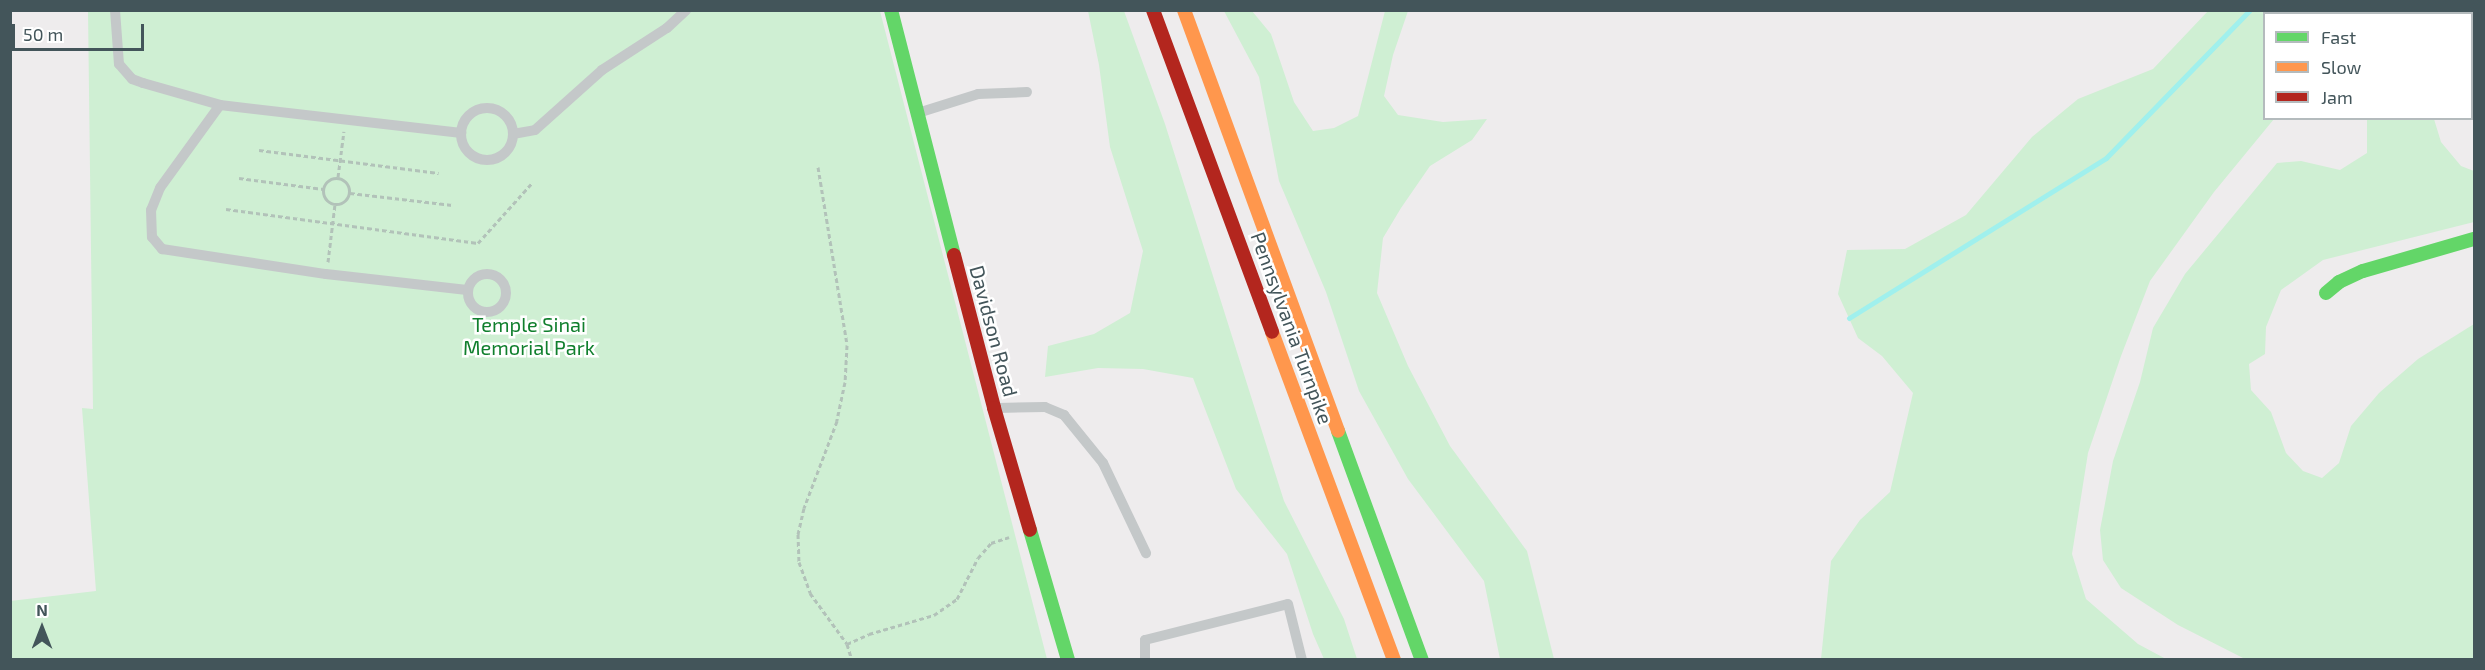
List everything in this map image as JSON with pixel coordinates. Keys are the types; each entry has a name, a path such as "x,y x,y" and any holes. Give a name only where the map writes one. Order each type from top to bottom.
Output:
{"main road":[{"name":"Davidson Road","path":"891,10 994,408 1068,660"},
{"name":"Pennsylvania Turnpike","path":"1153,10 1394,660"},
{"name":"Pennsylvania Turnpike","path":"1184,10 1422,660"},
{"path":"2326,292 2339,282 2363,271 2475,239"}],"lane":[{"path":"115,10 119,64 132,79 220,105 461,133"},
{"path":"513,134 535,130 602,70 667,28 686,10"},
{"path":"917,113 978,94 1027,92"},
{"path":"220,105 160,188 151,210 152,237 162,249 326,274 467,290"},
{"path":"487,108 505,116 513,134 505,152 486,160 468,152 461,133 469,115 487,108"},
{"path":"994,408 1045,407 1064,415 1103,463 1146,553"},
{"path":"1144,660 1145,640 1288,604 1302,660"}],"path":[{"path":"338,177 346,119"},
{"path":"259,150 439,173"},
{"path":"818,167 843,308 847,354 845,382 837,421 804,508 798,534 799,553 810,593 847,644 852,660"},
{"path":"338,177 346,181 350,193 343,202 335,204 324,197 323,189 330,179 338,177"},
{"path":"239,178 323,189"},
{"path":"226,209 478,243 533,182"},
{"path":"350,193 452,205"},
{"path":"326,274 335,204"},
{"path":"847,644 869,634 934,615 957,599 978,558 992,543 1029,530"}],"green space":[{"name":"Temple Sinai Memorial Park","path":"88,11 880,11 1047,659 11,659 10,601 96,591 82,408 93,409"},
{"path":"1088,11 1124,11 1165,124 1284,501 1344,619 1357,659 1324,659 1313,634 1287,554 1236,489 1193,378 1143,369 1098,368 1045,377 1048,346 1094,334 1130,313 1143,251 1110,147 1099,65"},
{"path":"1224,11 1252,11 1271,34 1294,102 1313,131 1334,128 1358,116 1385,11 1408,11 1393,55 1384,96 1398,115 1443,122 1487,119 1472,140 1430,166 1401,208 1383,238 1377,293 1408,366 1450,446 1527,551 1554,659 1500,659 1484,581 1408,479 1359,391 1326,292 1279,181 1259,77"},
{"path":"2208,11 2297,11 2263,12 2263,120 2273,120 2214,192 2150,281 2121,356 2088,453 2072,554 2086,599 2138,644 2166,659 1821,659 1831,561 1860,520 1890,492 1913,393 1882,356 1858,338 1838,294 1847,250 1905,249 1966,215 2032,137 2078,99 2153,69"},
{"path":"2404,11 2404,12 2340,12"},
{"path":"2474,11 2474,61 2473,12 2447,12"},
{"path":"2367,120 2434,120 2441,142 2461,166 2474,171 2474,222 2323,260 2281,290 2266,327 2265,354 2249,364 2251,390 2271,412 2286,453 2303,471 2322,478 2339,463 2351,426 2379,393 2418,359 2474,324 2474,659 2245,659 2178,625 2121,588 2103,560 2100,530 2113,461 2140,382 2153,328 2185,274 2277,163 2301,161 2340,170 2367,153"}],"waterway":[{"path":"1849,318 2106,158 2250,10"}],"traffic: fast":[{"path":"891,10 954,255"},
{"path":"2326,293 2339,282 2363,271 2474,239"},
{"path":"1338,431 1422,660"},
{"path":"1030,530 1068,660"}],"traffic: slow":[{"path":"1184,10 1338,431"},
{"path":"1272,332 1394,660"}],"traffic: jam":[{"path":"1153,10 1272,332"},
{"path":"954,255 994,408 1030,530"}]}
